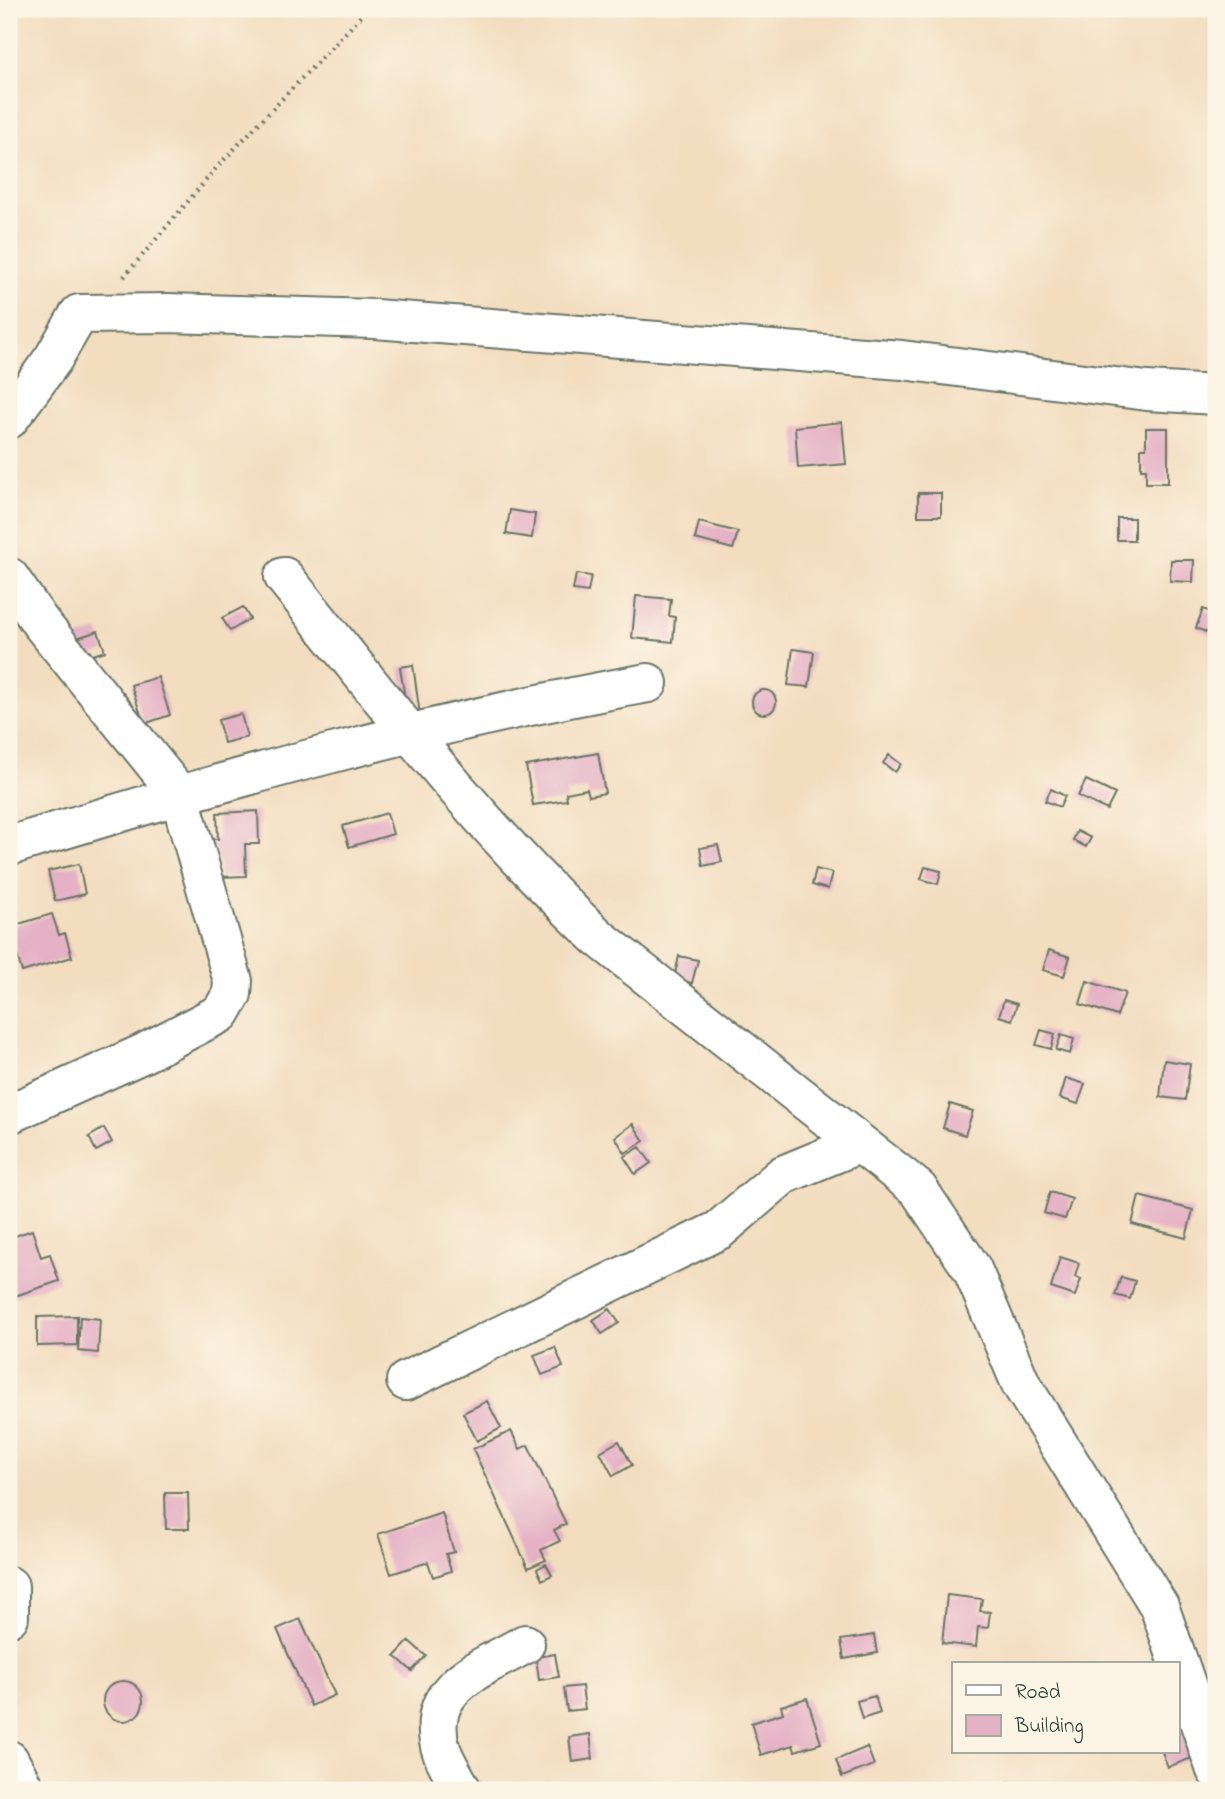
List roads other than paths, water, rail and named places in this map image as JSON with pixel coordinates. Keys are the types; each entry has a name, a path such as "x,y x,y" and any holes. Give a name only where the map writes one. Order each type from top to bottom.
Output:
{"street":[{"path":"9,419 53,359 79,314 375,319 880,358 1147,391 1216,395"},
{"path":"9,577 48,632 179,794 233,981 232,994 221,1013 142,1055 9,1114"},
{"path":"284,577 412,735 557,900 598,939 918,1189 972,1269 1021,1384 1159,1606 1178,1662"},
{"path":"9,628 48,632"},
{"path":"9,846 179,794 412,735 648,683"},
{"path":"406,1381 719,1230 783,1175 858,1144"},
{"path":"9,1586 9,1617"},
{"path":"462,1790 440,1747 437,1713 450,1687 525,1644"},
{"path":"1180,1666 1216,1770"},
{"path":"9,1760 25,1790"}]}
